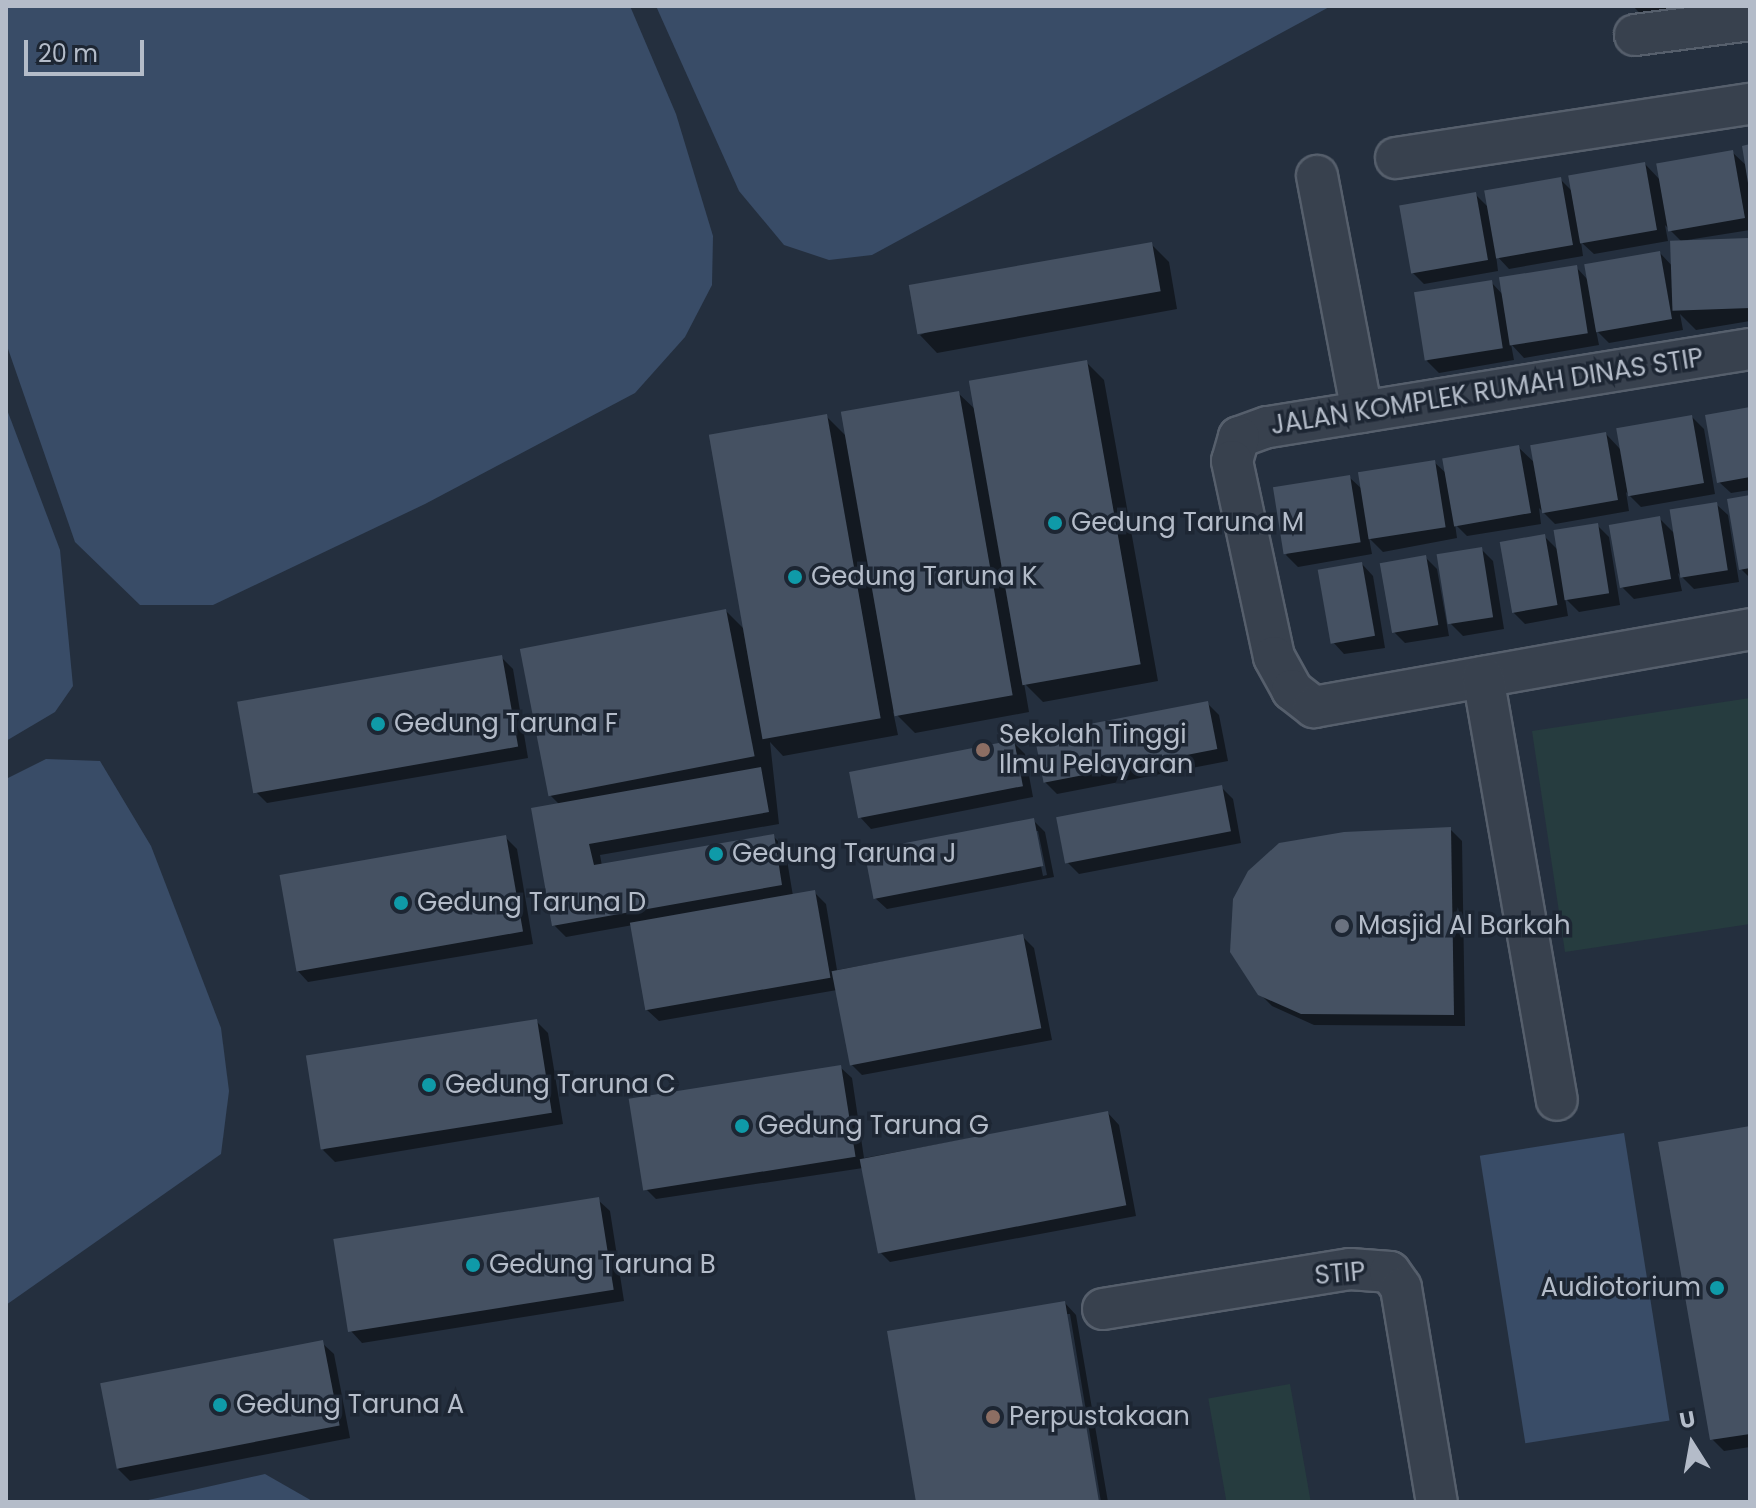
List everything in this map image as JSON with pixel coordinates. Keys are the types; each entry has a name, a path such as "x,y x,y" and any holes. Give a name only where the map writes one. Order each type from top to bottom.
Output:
{"street":[{"path":"1635,35 1750,20"},
{"path":"1396,158 1750,104"},
{"path":"1317,176 1362,412"},
{"name":"JALAN KOMPLEK RUMAH DINAS STIP","path":"1750,349 1362,412 1239,437 1232,461 1274,657 1292,690 1314,707 1750,629"},
{"path":"1483,677 1557,1100"},
{"name":"STIP","path":"1103,1309 1350,1269 1390,1272 1401,1288 1437,1502"}],"green space":[{"path":"1750,698 1750,924 1565,952 1532,731"},
{"path":"1290,1384 1311,1502 1227,1502 1208,1398"}],"water":[{"path":"6,6 630,6 676,114 713,236 712,285 685,337 635,393 425,504 213,605 140,605 75,542 6,343"},
{"path":"656,6 1331,6 872,255 829,260 784,245 739,191"},
{"path":"6,407 60,550 73,686 55,712 6,741"},
{"path":"46,759 100,761 151,846 221,1028 229,1091 221,1154 6,1305 6,779"},
{"path":"1624,1133 1670,1420 1525,1443 1480,1156"},
{"path":"265,1474 314,1502 138,1502 153,1499"}],"building":[{"path":"1750,144 1750,183 1748,183 1742,146"},
{"path":"1733,150 1745,218 1668,231 1656,164"},
{"path":"1645,162 1657,230 1580,243 1568,176"},
{"path":"1561,177 1573,245 1496,258 1484,191"},
{"path":"1476,192 1488,260 1411,273 1399,206"},
{"path":"1748,238 1750,308 1672,311 1670,241"},
{"path":"1152,242 1161,291 917,334 909,285"},
{"path":"1660,251 1672,319 1596,332 1584,264"},
{"path":"1577,265 1588,333 1510,346 1499,277"},
{"path":"1492,280 1503,348 1425,361 1414,292"},
{"name":"Gedung Taruna M","path":"1087,360 1141,664 1022,685 969,381"},
{"path":"959,391 1013,695 894,716 841,412"},
{"path":"1750,407 1750,477 1717,483 1705,415"},
{"name":"Gedung Taruna K","path":"827,414 881,718 762,739 709,435"},
{"path":"1692,415 1704,483 1628,496 1616,428"},
{"path":"1606,432 1618,500 1542,513 1530,445"},
{"path":"1519,445 1531,513 1454,526 1442,459"},
{"path":"1435,460 1446,527 1369,539 1358,472"},
{"path":"1350,475 1361,542 1284,554 1273,487"},
{"path":"1750,495 1750,568 1739,570 1727,499"},
{"path":"1717,502 1728,570 1680,578 1670,510"},
{"path":"1660,516 1671,579 1620,588 1609,525"},
{"path":"1598,523 1609,593 1565,600 1554,530"},
{"path":"1545,534 1558,605 1512,613 1500,542"},
{"path":"1482,547 1493,617 1448,624 1437,554"},
{"path":"1426,555 1438,625 1392,633 1380,563"},
{"path":"1362,562 1375,636 1331,644 1318,570"},
{"path":"726,609 755,756 548,796 520,649"},
{"name":"Gedung Taruna F","path":"502,655 518,747 253,793 237,702"},
{"path":"1208,701 1217,749 1044,783 1034,735"},
{"path":"1014,740 1023,786 858,818 849,772"},
{"name":"Gedung Taruna J","path":"761,767 769,812 589,844 594,865 774,834 782,885 552,926 531,808"},
{"path":"1222,785 1231,831 1065,863 1056,817"},
{"path":"1034,818 1043,866 874,899 864,851"},
{"name":"Masjid Al Barkah","path":"1451,827 1454,1015 1301,1014 1258,995 1230,952 1233,899 1248,871 1279,843 1344,832"},
{"name":"Gedung Taruna D","path":"506,835 523,932 297,971 279,875"},
{"path":"815,890 830,978 645,1010 630,923"},
{"path":"1023,934 1041,1028 850,1065 832,971"},
{"name":"Gedung Taruna C","path":"537,1019 552,1113 321,1149 306,1056"},
{"name":"Gedung Taruna G","path":"841,1065 856,1157 643,1190 629,1099"},
{"path":"1108,1111 1126,1205 878,1254 860,1159"},
{"name":"Audiotorium","path":"1750,1126 1750,1434 1710,1440 1658,1142"},
{"name":"Gedung Taruna B","path":"599,1197 614,1290 348,1332 333,1239"},
{"name":"Perpustakaan","path":"1065,1301 1099,1502 916,1502 887,1331"},
{"name":"Gedung Taruna A","path":"323,1340 340,1425 117,1469 100,1383"}],"place":[{"name":"Gedung Taruna M","path":"1055,523"},
{"name":"Gedung Taruna K","path":"795,577"},
{"name":"Gedung Taruna F","path":"378,724"},
{"name":"Sekolah Tinggi Ilmu Pelayaran","path":"983,750"},
{"name":"Gedung Taruna J","path":"716,854"},
{"name":"Gedung Taruna D","path":"401,903"},
{"name":"Masjid Al Barkah","path":"1342,926"},
{"name":"Gedung Taruna C","path":"429,1085"},
{"name":"Gedung Taruna G","path":"742,1126"},
{"name":"Gedung Taruna B","path":"473,1265"},
{"name":"Audiotorium","path":"1717,1288"},
{"name":"Gedung Taruna A","path":"220,1405"},
{"name":"Perpustakaan","path":"993,1417"}]}
